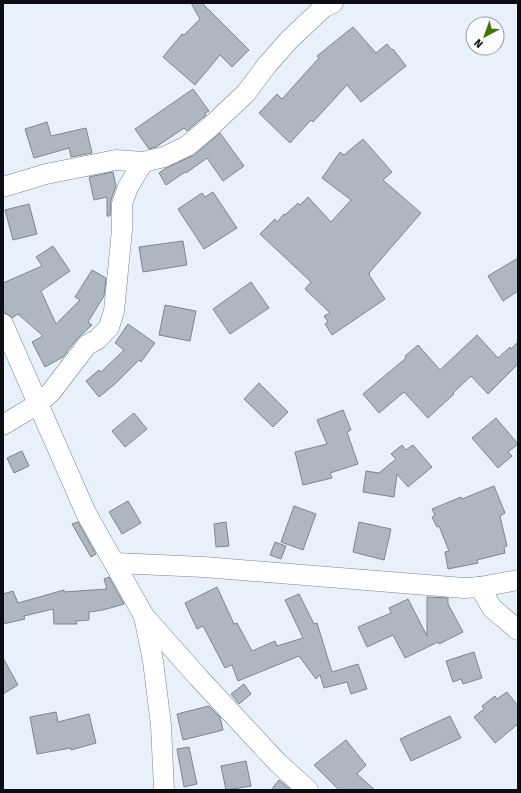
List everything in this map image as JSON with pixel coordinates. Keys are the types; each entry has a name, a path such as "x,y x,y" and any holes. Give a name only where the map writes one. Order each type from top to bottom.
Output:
{"street":[{"path":"3,187 46,174 116,160 143,162 164,157 186,146 210,127 246,93 267,65 289,40 324,7 333,3"},
{"path":"3,425 38,404 51,392 87,345 98,339 109,327 114,311 122,230 122,204 128,187 143,162"},
{"path":"3,324 86,513 144,616 278,763 308,790"},
{"path":"115,563 204,567 464,588 480,588 518,580"},
{"path":"480,588 492,608 518,630"},
{"path":"144,616 153,661 161,724 161,789"}],"building":[{"path":"191,3 202,3 249,50 232,67 220,55 195,85 163,57 182,34 184,35 200,19"},
{"path":"353,27 376,53 387,44 392,50 393,49 406,66 361,102 347,85 313,122 311,120 290,143 259,113 277,94 282,99 319,58 317,56"},
{"path":"193,89 209,111 205,113 206,115 187,131 184,128 156,147 149,149 135,129"},
{"path":"47,122 51,136 86,128 92,153 71,157 69,148 34,158 25,129"},
{"path":"220,133 244,166 223,181 207,158 166,185 159,173 166,168 194,155"},
{"path":"363,139 392,172 383,180 421,213 369,273 385,299 332,335 325,324 328,322 324,316 330,313 305,289 311,282 260,234 275,219 277,222 284,214 285,215 298,203 300,205 308,197 331,222 351,200 322,178 340,152 344,155"},
{"path":"113,172 116,186 111,200 110,216 107,216 107,197 94,200 89,177"},
{"path":"213,192 237,228 204,249 178,209 202,193 205,197"},
{"path":"29,204 37,234 13,240 5,210"},
{"path":"183,241 187,265 143,272 139,247"},
{"path":"53,246 70,271 41,291 56,324 80,300 75,297 92,270 106,278 104,296 88,322 92,325 78,338 63,357 45,367 32,342 43,336 18,314 12,318 3,310 3,283 42,266 36,257"},
{"path":"518,258 518,291 503,301 488,276"},
{"path":"251,282 269,308 230,334 213,309"},
{"path":"165,305 196,311 190,341 159,335"},
{"path":"128,324 155,343 141,362 139,360 115,384 99,397 86,381 99,370 101,372 124,350 115,343"},
{"path":"477,335 498,358 518,342 518,364 488,394 471,376 428,418 404,392 379,413 363,394 406,358 405,356 418,345 440,370"},
{"path":"259,383 288,412 273,427 244,399"},
{"path":"343,410 351,430 347,432 358,464 330,473 332,478 303,485 295,452 327,444 317,420"},
{"path":"134,413 147,429 125,447 112,431"},
{"path":"496,418 518,444 508,452 512,456 498,468 472,438"},
{"path":"402,445 406,450 413,445 432,467 408,487 397,474 394,497 363,492 366,471 379,473 396,459 391,454"},
{"path":"22,451 29,466 14,473 7,458"},
{"path":"494,486 505,513 500,516 507,546 504,547 505,553 477,560 478,563 448,569 445,552 449,551 439,526 437,527 432,517 435,515 432,509"},
{"path":"128,501 141,523 122,534 109,512"},
{"path":"294,506 316,514 303,550 281,542"},
{"path":"78,522 96,554 91,557 72,524"},
{"path":"226,522 229,546 216,547 214,524"},
{"path":"359,522 391,529 384,560 353,552"},
{"path":"275,542 286,546 281,559 270,555"},
{"path":"109,577 124,604 89,612 89,620 76,621 77,624 54,624 53,609 24,616 25,619 3,624 3,594 13,591 18,603 64,590 64,592 107,589 104,579"},
{"path":"217,587 234,624 237,623 252,651 275,641 277,646 303,638 285,600 299,594 314,624 317,623 332,672 358,664 367,689 351,694 347,682 324,688 320,675 316,679 299,656 238,681 232,665 225,668 203,626 197,629 185,603"},
{"path":"427,597 448,598 448,604 463,632 405,658 393,635 367,647 358,627 391,613 389,608 408,599 427,636"},
{"path":"474,652 482,678 463,684 461,679 453,682 446,661"},
{"path":"3,658 18,685 3,694"},
{"path":"244,684 251,694 239,704 231,694"},
{"path":"507,692 518,706 518,724 495,743 474,717 484,709 482,706 495,696 497,699"},
{"path":"209,706 220,717 223,730 183,740 177,714"},
{"path":"56,712 58,722 89,714 96,743 71,750 71,748 37,754 30,717"},
{"path":"450,716 461,738 411,761 400,739"},
{"path":"346,740 366,765 357,774 375,790 339,790 314,765"},
{"path":"189,747 197,784 184,787 177,749"},
{"path":"246,761 251,786 226,790 221,766"},
{"path":"279,780 291,790 271,790"}]}
